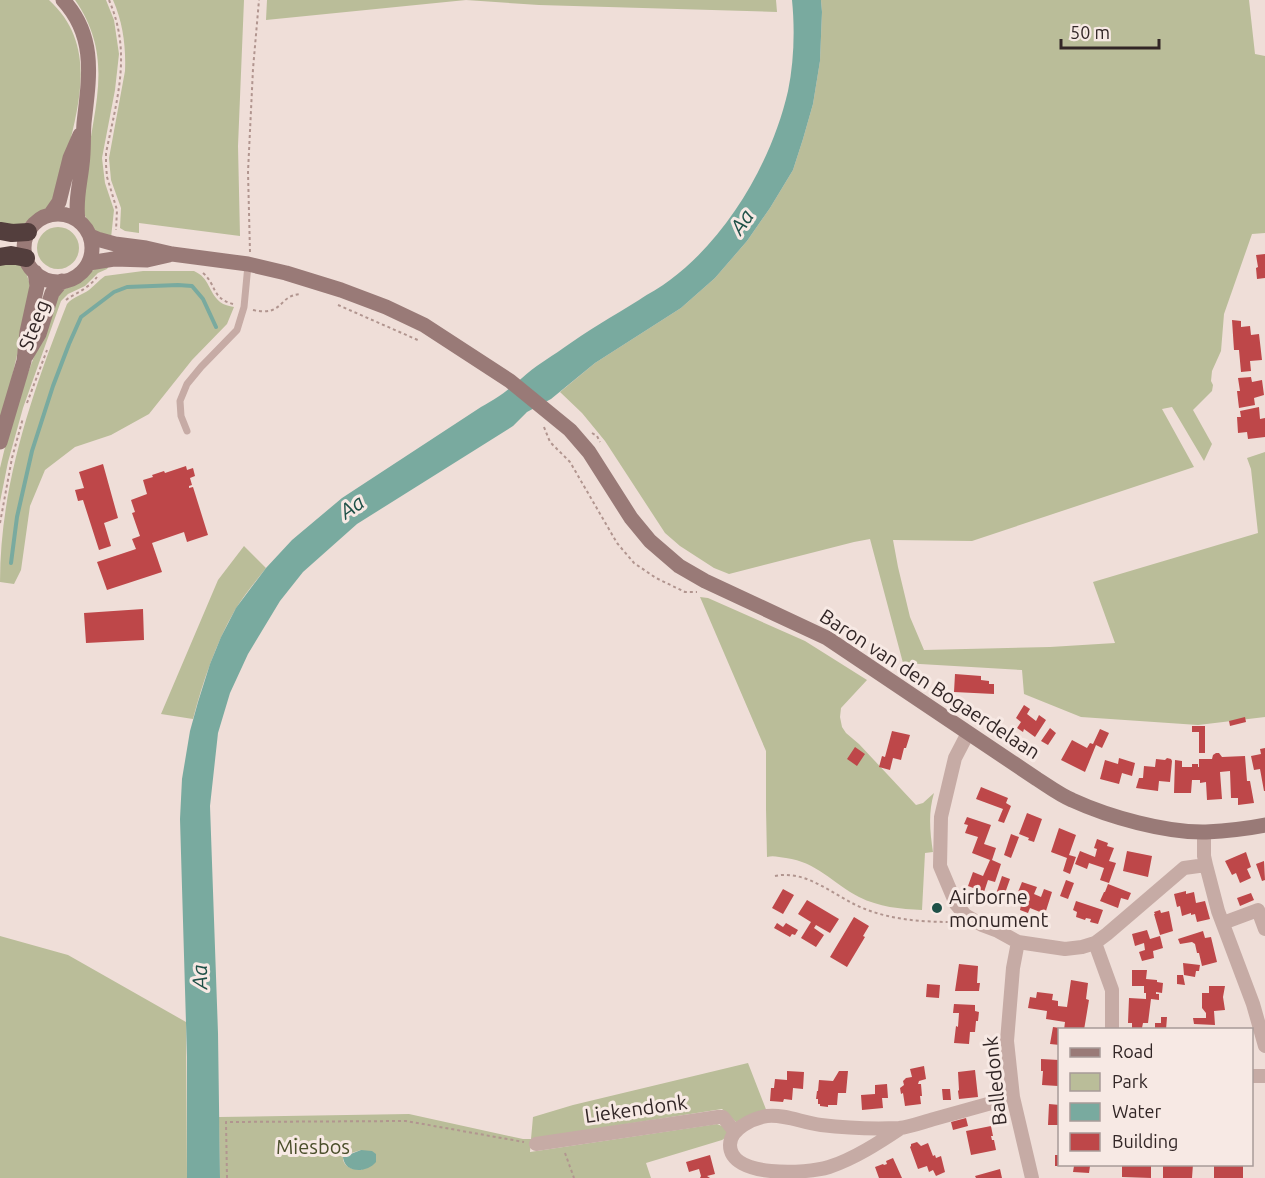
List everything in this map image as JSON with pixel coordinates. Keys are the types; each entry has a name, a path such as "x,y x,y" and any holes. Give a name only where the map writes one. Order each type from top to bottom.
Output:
{"highway":[{"path":"0,231 28,232"},
{"path":"0,257 11,255 30,265"}],"main road":[{"path":"63,0 75,16 85,39 88,57 88,96 76,207 78,220"},
{"path":"51,215 59,202 70,158 84,124"},
{"path":"65,214 78,220 90,236 92,249 84,270 78,276 62,281 47,280 30,265 24,249 28,232 38,221 51,215 65,214"},
{"name":"Baron van den Bogaerdelaan","path":"90,236 115,244 172,254 249,257 286,273 386,307 424,325 510,381 570,430 589,452 631,518 650,541 679,566 705,581 826,638 1070,800 1104,813 1160,828 1204,832 1265,825"},
{"name":"Baron van den Bogaerdelaan","path":"88,262 114,259 147,260 172,254"},
{"name":"Steeg","path":"0,442 24,361 27,332 37,286 30,265"},
{"name":"Steeg","path":"24,361 39,334 52,293 62,281"}],"street":[{"path":"968,732 955,758 941,817 940,866 953,899 965,915 982,925 1018,942 1065,949 1082,947 1095,943 1107,934 1184,868 1206,865"},
{"path":"1204,832 1206,865 1223,923 1259,1002 1265,1046"},
{"path":"1223,923 1258,910 1265,929"},
{"name":"Balledonk","path":"1018,942 1013,968 1007,1041 1013,1097 1032,1178"},
{"path":"1095,943 1112,990 1112,1028"},
{"path":"901,1128 872,1147 829,1167 786,1174 756,1172 743,1167 732,1155 729,1143 735,1132 747,1123 766,1116 777,1116 819,1125 901,1128 1013,1097"},
{"name":"Liekendonk","path":"536,1144 718,1117 723,1117 735,1132"}],"lane":[{"path":"187,431 180,401 187,384 237,330 244,307 249,257"}],"path":[{"path":"109,0 118,25 122,60 121,77 106,153 110,188 117,210 116,233"},
{"path":"249,257 248,172 259,0"},
{"path":"199,271 206,275 220,298 263,312 275,310 289,297 304,293"},
{"name":"Steeg","path":"65,300 82,291 104,274"},
{"path":"329,302 428,345"},
{"name":"Steeg","path":"27,406 47,351"},
{"path":"0,523 12,458 24,416"},
{"path":"588,430 597,436 603,446"},
{"path":"775,876 784,874 804,878 864,909 894,918 928,922 956,922 965,915"},
{"path":"226,1178 226,1122 406,1121 536,1144"},
{"path":"563,1139 565,1155 574,1178"}],"green space":[{"path":"0,0 49,0 64,16 73,34 79,52 81,71 73,130 62,179 53,200 47,208 25,223 0,226"},
{"path":"75,0 106,0 114,20 119,54 115,90 102,158 105,183 114,210 111,238 100,234 91,226 83,210 83,192 96,106 98,64 95,43"},
{"path":"113,0 244,0 238,146 240,236 139,223 139,233 120,228 121,208 111,180 109,158 125,71 125,53 121,26"},
{"path":"267,0 466,0 266,20"},
{"path":"466,0 776,0 777,12 539,5"},
{"path":"821,0 1249,0 1255,54 1265,56 1265,233 1252,234 1224,314 1221,351 1212,371 1212,391 1193,410 1212,444 1204,461 1172,407 1162,409 1194,467 972,541 893,540 910,617 924,650 1115,643 1093,582 1258,533 1251,469 1247,458 1265,452 1265,717 1198,725 1081,717 1024,694 1022,670 903,663 870,539 729,574 714,568 680,546 665,533 605,441 582,413 560,392 595,363 681,308 715,278 747,241 770,208 793,170 813,104 820,61"},
{"path":"58,227 73,233 79,248 73,263 58,269 43,263 37,248 43,233"},
{"path":"0,262 20,265 26,272 30,285 23,329 0,421"},
{"path":"109,266 85,286 68,294 61,301 23,408 0,502 0,468 6,443 26,378 56,299 63,290 79,282 96,268"},
{"path":"143,271 194,271 199,274 220,302 234,307 227,324 192,360 149,414 111,435 75,447 45,470 30,506 21,570 14,584 0,582 1,546 6,510 20,440 30,405 67,304 105,276"},
{"path":"244,546 266,568 228,623 216,649 193,719 161,714 218,580"},
{"path":"700,597 708,598 805,641 867,680 841,708 842,727 916,805 923,803 934,793 930,822 933,852 925,853 922,910 874,903 859,897 807,864 786,858 767,857 766,751"},
{"path":"0,936 68,955 186,1022 187,1178 0,1178"},
{"path":"748,1063 767,1112 737,1123 722,1109 531,1139 533,1117 573,1105"},
{"name":"Miesbos","path":"409,1114 531,1139 530,1152 717,1124 727,1128 728,1136 722,1140 646,1163 651,1178 220,1178 219,1117","holes":["361,1150 362,1170 346,1165 343,1160 345,1155"]}],"water":[{"name":"Aa","path":"792,0 821,0 820,61 813,104 793,170 747,241 715,278 681,308 595,363 551,399 527,412 513,426 357,524 303,572 280,601 248,654 230,693 218,733 210,806 218,1033 220,1178 187,1178 187,1057 180,819 182,779 190,731 210,664 221,637 236,608 266,568 292,540 342,498 498,397 537,366 581,336 666,283 711,242 745,196 771,144 781,117 793,57"},
{"path":"361,1150 372,1151 376,1154 376,1162 362,1170 352,1169 345,1163 343,1157"}],"building":[{"path":"1265,254 1265,278 1257,279 1256,255"},
{"path":"1232,320 1241,321 1241,327 1250,326 1251,335 1259,334 1262,360 1250,361 1251,371 1241,372 1239,350 1234,350"},
{"path":"1251,377 1252,382 1262,380 1264,395 1254,398 1255,405 1239,408 1238,378"},
{"path":"1259,407 1260,419 1265,418 1265,437 1248,439 1247,432 1238,433 1237,417 1241,417 1240,411"},
{"path":"103,464 118,518 104,523 111,546 99,550 83,500 78,501 75,490 84,488 79,472"},
{"path":"186,466 187,470 193,468 195,476 190,478 192,485 189,488 193,487 208,535 187,542 184,532 152,543 162,572 107,590 97,562 136,549 132,539 140,536 132,513 135,512 131,500 147,494 143,480 164,471 165,473"},
{"path":"143,609 144,640 86,643 84,613"},
{"path":"955,674 981,676 981,680 994,684 994,694 954,692"},
{"path":"1024,705 1030,709 1027,714 1036,721 1039,715 1046,720 1035,737 1024,729 1023,732 1017,728 1021,722 1016,718"},
{"path":"1245,717 1246,722 1230,726 1229,721"},
{"path":"1192,726 1205,726 1205,753 1199,753 1199,732 1192,732"},
{"path":"1050,728 1056,733 1048,745 1041,741"},
{"path":"1100,729 1109,733 1102,748 1096,745 1085,772 1061,760 1072,740 1087,748 1090,743 1093,744"},
{"path":"892,731 910,735 901,760 893,758 890,770 879,767 882,756 885,757"},
{"path":"855,747 865,754 857,766 847,759"},
{"path":"1265,748 1264,791 1260,769 1254,770 1251,756 1261,754 1260,749"},
{"path":"1216,753 1222,757 1245,756 1247,781 1250,781 1254,803 1238,805 1238,798 1231,798 1230,771 1220,772 1222,799 1207,800 1206,782 1200,783 1200,780 1192,780 1191,793 1174,793 1175,760 1182,761 1182,767 1192,767 1192,764 1198,764 1199,767 1199,759 1212,759"},
{"path":"1119,758 1135,763 1132,776 1122,773 1119,784 1100,779 1105,760 1118,764"},
{"path":"1167,758 1172,761 1170,782 1159,781 1158,791 1136,788 1139,778 1143,778 1144,766 1155,767 1156,759 1165,760"},
{"path":"981,787 1008,798 1006,803 1011,806 1004,823 998,821 1003,809 976,799"},
{"path":"1027,813 1042,819 1034,842 1019,834"},
{"path":"967,817 991,825 984,844 996,848 992,860 1001,864 995,882 988,880 984,892 968,886 973,872 983,876 990,860 972,853 978,837 965,833 968,825 964,824"},
{"path":"1059,828 1076,835 1069,855 1076,857 1070,874 1063,871 1067,858 1051,852"},
{"path":"1011,834 1019,837 1011,858 1004,855"},
{"path":"1097,839 1114,848 1109,861 1116,863 1109,883 1100,880 1104,868 1089,863 1087,869 1075,864 1080,851 1095,857 1097,849 1094,848"},
{"path":"1127,851 1152,856 1148,877 1123,871"},
{"path":"1246,852 1251,867 1247,869 1251,878 1240,883 1236,873 1232,875 1225,861"},
{"path":"1264,861 1265,880 1262,881 1256,864"},
{"path":"1002,876 1010,879 1004,896 996,894"},
{"path":"1066,880 1074,883 1068,899 1060,896"},
{"path":"1022,882 1037,887 1034,894 1041,897 1044,889 1052,892 1045,914 1030,908 1028,913 1020,910 1021,905 1014,902"},
{"path":"1108,884 1131,893 1128,900 1121,898 1118,908 1100,901"},
{"path":"783,889 794,895 783,914 772,908"},
{"path":"1186,891 1186,894 1194,892 1196,903 1205,901 1210,919 1197,922 1195,914 1182,916 1174,894"},
{"path":"1251,893 1254,900 1240,906 1237,898"},
{"path":"807,900 839,919 830,933 816,925 814,928 824,935 816,947 801,938 811,922 798,914"},
{"path":"1076,901 1103,910 1098,924 1090,922 1091,919 1076,917 1077,912 1073,910"},
{"path":"1160,910 1161,913 1169,911 1173,931 1160,935 1154,912"},
{"path":"854,917 869,926 847,967 830,957"},
{"path":"777,923 783,927 786,923 798,930 790,937 774,928"},
{"path":"1147,930 1150,939 1160,936 1163,948 1153,951 1154,958 1142,961 1139,952 1145,950 1144,943 1135,946 1132,934"},
{"path":"1203,931 1205,938 1211,937 1217,962 1202,966 1195,944 1192,942 1180,944 1178,939"},
{"path":"1183,963 1200,965 1195,977 1184,975"},
{"path":"959,964 978,966 979,991 955,991"},
{"path":"1132,970 1147,970 1146,979 1163,983 1162,993 1156,992 1159,994 1159,1000 1151,999 1148,1023 1143,1023 1142,1028 1132,1028 1132,1023 1128,1023 1129,998 1146,999 1144,986 1132,986"},
{"path":"1177,975 1183,975 1185,985 1177,984"},
{"path":"1071,980 1088,983 1086,999 1089,1000 1084,1028 1064,1028 1065,1022 1046,1019 1047,1011 1028,1008 1030,997 1036,998 1037,992 1053,994 1052,1000 1058,1001 1058,1006 1067,1007"},
{"path":"927,984 940,985 939,998 926,997"},
{"path":"1209,986 1225,986 1223,997 1225,1010 1214,1011 1215,1025 1194,1024 1193,1018 1206,1018 1206,1013 1202,1008 1202,993 1209,993"},
{"path":"954,1004 975,1005 975,1011 979,1012 975,1032 970,1032 969,1044 954,1043 959,1013 953,1013"},
{"path":"1161,1017 1167,1017 1166,1028 1155,1028 1155,1023 1161,1023"},
{"path":"1053,1027 1060,1028 1058,1028 1058,1045 1050,1044"},
{"path":"1041,1059 1058,1060 1058,1086 1042,1085 1043,1071 1041,1071"},
{"path":"924,1066 926,1079 919,1081 918,1084 921,1084 921,1104 905,1106 900,1088 904,1085 903,1081 912,1077 910,1069"},
{"path":"975,1070 978,1097 959,1099 958,1072"},
{"path":"787,1071 804,1072 803,1089 793,1088 792,1100 770,1101 771,1088 774,1088 775,1079 787,1080"},
{"path":"839,1071 848,1071 846,1093 838,1093 837,1105 820,1106 816,1099 819,1080 833,1081"},
{"path":"887,1084 888,1098 882,1098 883,1108 862,1110 861,1095 875,1094 875,1085"},
{"path":"942,1089 950,1089 951,1100 943,1100"},
{"path":"1049,1104 1058,1105 1058,1125 1048,1125"},
{"path":"966,1118 968,1126 953,1130 951,1122"},
{"path":"991,1126 993,1136 991,1136 996,1150 971,1155 966,1131"},
{"path":"917,1142 921,1146 928,1143 933,1156 935,1155 936,1158 941,1156 945,1172 936,1176 933,1170 929,1172 927,1166 918,1169 910,1147 911,1144"},
{"path":"710,1155 715,1174 707,1176 710,1178 700,1178 699,1169 689,1172 686,1162"},
{"path":"1055,1155 1058,1155 1058,1166 1055,1166"},
{"path":"893,1158 902,1178 879,1178 875,1167 887,1164 886,1161"},
{"path":"1074,1166 1090,1166 1089,1173 1073,1172"},
{"path":"1122,1166 1151,1166 1151,1178 1122,1177"},
{"path":"1163,1166 1193,1166 1192,1178 1163,1178"},
{"path":"1214,1166 1243,1166 1243,1178 1214,1178"},
{"path":"1000,1169 1002,1178 976,1178 975,1176"}],"waterway":[{"path":"11,563 17,517 32,451 53,386 81,317 114,292 127,287 192,286 203,299 216,327"}],"place":[{"name":"Airborne monument","path":"937,908"}]}
